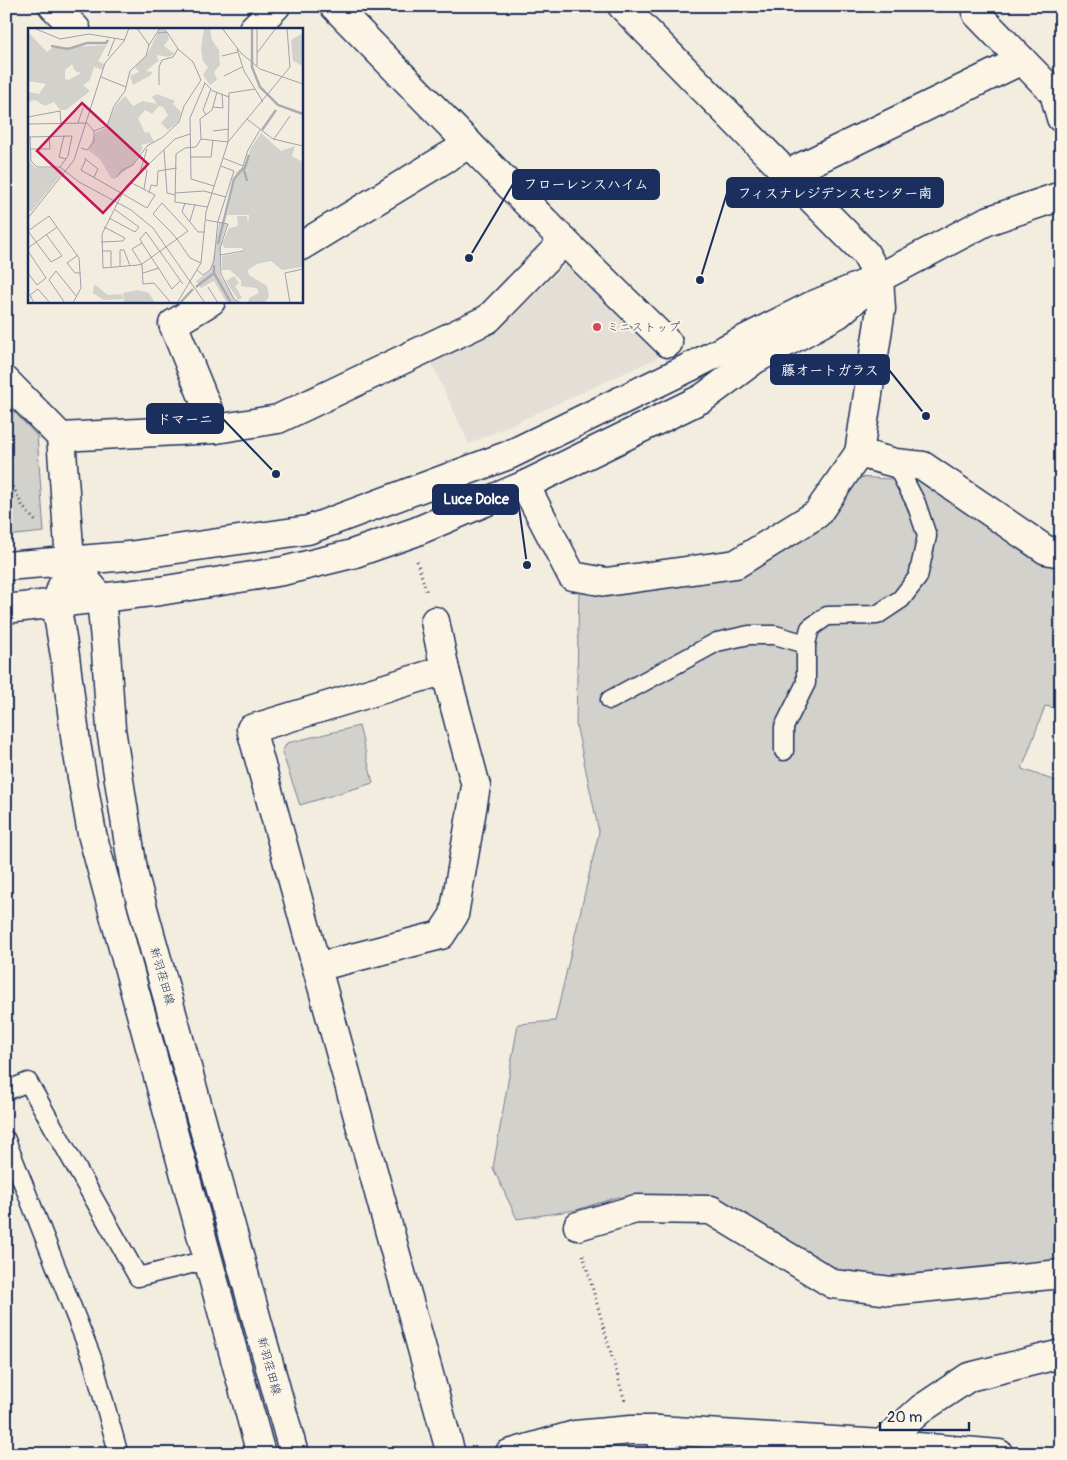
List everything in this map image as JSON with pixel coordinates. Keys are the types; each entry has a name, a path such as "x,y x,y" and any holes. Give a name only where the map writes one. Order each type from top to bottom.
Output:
{"street":[{"path":"53,6 75,28"},
{"path":"255,28 276,6"},
{"path":"334,6 564,241 668,343"},
{"path":"525,485 572,576 606,582 736,564 817,514 859,453 881,309 879,278 865,253 622,6"},
{"path":"972,10 1054,93 1061,118"},
{"path":"787,174 1022,60"},
{"path":"302,245 469,144"},
{"path":"6,566 128,556 308,530 509,455 811,306 879,278 988,221 1061,196"},
{"path":"61,437 216,429 278,419 488,319 564,241"},
{"path":"6,609 160,591 283,571 352,554 415,532 525,485 704,398 754,360 838,314 879,278"},
{"path":"209,302 173,324 216,429"},
{"path":"6,381 61,437 70,561 56,604 65,656 76,743 92,834 261,1454"},
{"path":"859,453 895,463 923,466 1046,550 1061,553"},
{"path":"70,561 101,598"},
{"name":"新羽荏田線","path":"101,598 111,729 134,876 294,1454"},
{"path":"317,967 442,935 454,915 476,786 445,670 435,622"},
{"path":"445,670 251,729 451,1454"},
{"path":"578,1226 636,1209 711,1210 834,1284 891,1291 1061,1274"},
{"path":"882,1444 921,1409 969,1377 1061,1354"},
{"path":"509,1454 575,1435 630,1430 662,1442 882,1444 999,1454"}],"lane":[{"path":"784,751 784,727 806,683 806,644 810,628 828,616 877,615 901,599 918,577 927,536 916,503 895,463"},
{"path":"610,700 717,642 749,635 775,635 806,644"},
{"path":"6,1091 28,1082 138,1277 207,1260"},
{"path":"6,1140 92,1358 118,1448"}],"path":[{"path":"6,480 11,482 22,507 40,527"},
{"path":"416,555 435,622"},
{"path":"583,1254 626,1406"}],"shaded area":[{"path":"571,260 668,353 469,444 431,362 497,330"},
{"path":"6,403 37,436 44,532 6,536"},
{"path":"856,477 925,481 1061,550 1061,709 1045,706 1022,769 1061,783 1061,1265 896,1281 835,1277 709,1203 618,1197 576,1210 517,1219 493,1168 518,1024 555,1021 599,832 576,724 579,588 708,574"},
{"path":"359,726 373,783 300,805 282,752 287,743"}],"place":[{"name":"フローレンスハイム","path":"469,258"},
{"name":"フィスナレジデンスセンター南","path":"700,280"},
{"name":"ミニストップ","path":"597,327"},
{"name":"藤オートガラス","path":"926,416"},
{"name":"ドマーニ","path":"276,474"},
{"name":"Luce Dolce","path":"527,565"}]}
